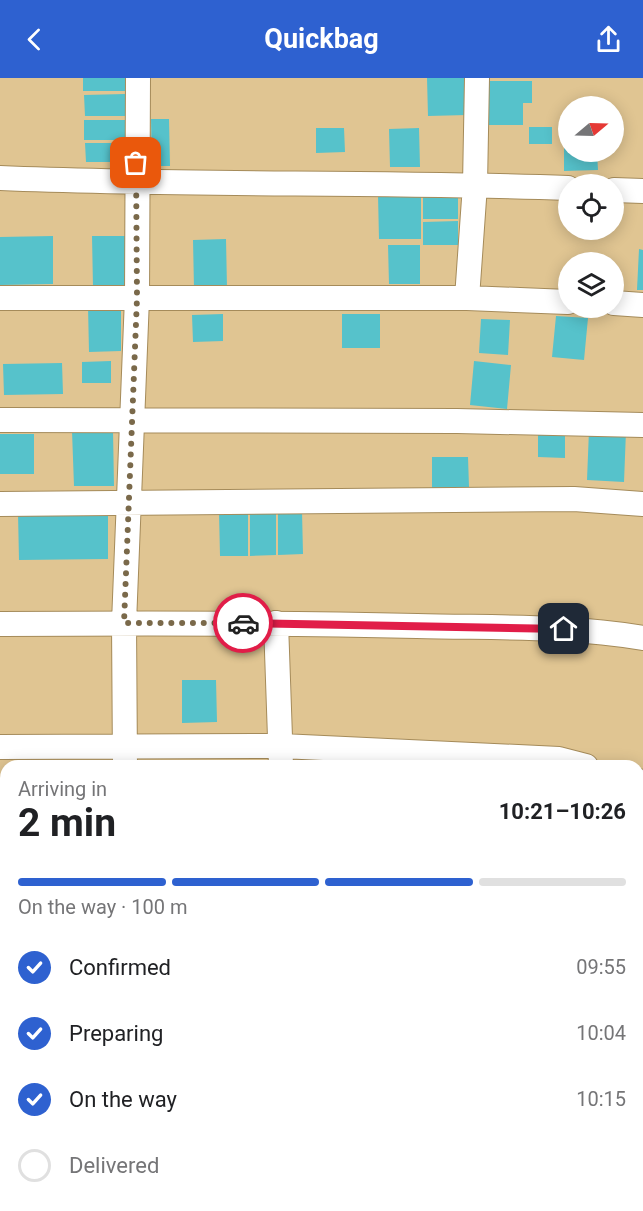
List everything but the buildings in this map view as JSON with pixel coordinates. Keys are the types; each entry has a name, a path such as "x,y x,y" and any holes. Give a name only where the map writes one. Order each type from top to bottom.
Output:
{"street":[{"path":"125,757 124,623 130,422 137,298 138,78"},
{"path":"467,298 475,185 477,78"},
{"path":"0,178 136,184 475,185 558,188"},
{"path":"624,190 643,191"},
{"path":"0,298 467,298 558,302"},
{"path":"624,304 643,305"},
{"path":"0,420 458,421 643,425"},
{"path":"0,504 573,499 643,504"},
{"path":"276,623 281,756"},
{"path":"0,624 276,623 602,631 643,638"},
{"path":"0,747 125,757 281,756 563,760"}],"way so far":[{"path":"136,163 137,298 130,422 124,623 243,623"}],"route":[{"path":"243,623 564,629"}]}
